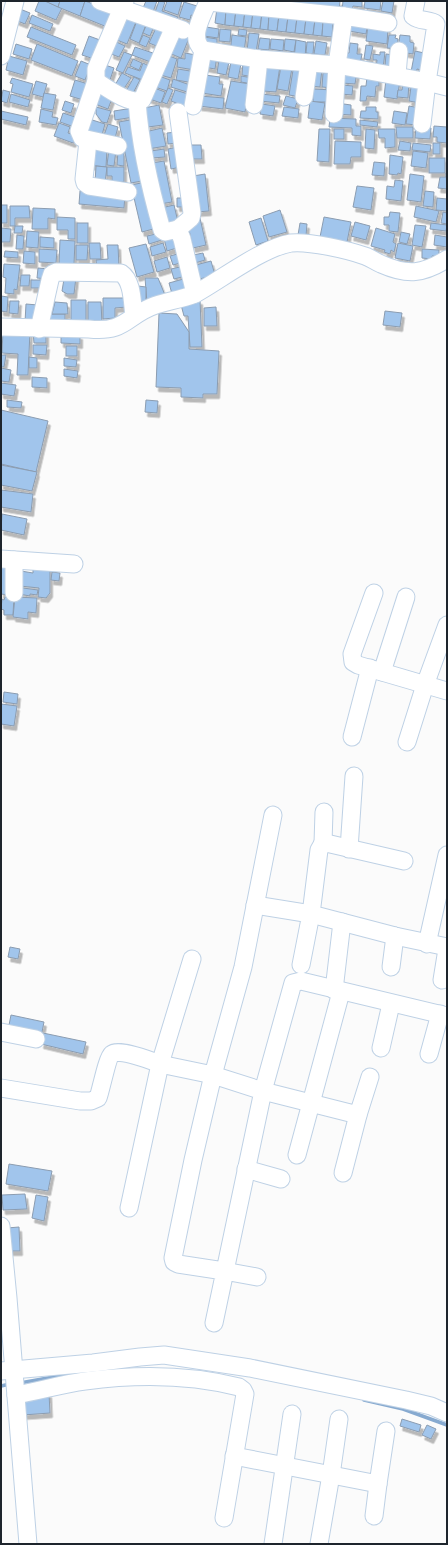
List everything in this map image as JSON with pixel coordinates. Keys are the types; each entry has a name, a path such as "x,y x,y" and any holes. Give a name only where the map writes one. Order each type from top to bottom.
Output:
{"street":[{"path":"1,53 15,1"},
{"path":"100,1 123,5 196,34"},
{"path":"388,23 344,16 208,1 196,34 197,43 203,50 259,59 337,65 397,75 447,87"},
{"path":"416,1 414,16 417,19 436,24 422,124"},
{"path":"118,146 88,141 82,138 79,131 96,81 96,69 123,5"},
{"path":"334,114 337,65 344,16"},
{"path":"96,81 122,97 137,101 142,100 174,26"},
{"path":"137,101 150,188 162,230 165,232 178,229 191,218 192,213 186,109 203,50"},
{"path":"397,75 399,51"},
{"path":"254,105 259,59"},
{"path":"304,97 309,62"},
{"path":"88,141 84,179 85,183 89,186 128,192"},
{"path":"178,229 182,239 195,294"},
{"path":"1,327 39,329 111,329 126,323 139,313 156,305 195,294 267,251 292,243 332,248 366,256 382,265 404,272 420,272 432,268 447,259"},
{"path":"39,329 50,280 52,274 56,272 121,273 126,277 129,284 134,316"},
{"path":"14,593 7,560 74,564"},
{"path":"374,593 352,658 353,662 358,665 447,691"},
{"path":"352,737 376,670 406,597"},
{"path":"407,742 425,685 447,625"},
{"path":"349,849 354,776"},
{"path":"301,965 311,914 319,850 323,843 324,812"},
{"path":"257,1278 178,1264 174,1262 173,1258 192,1160 213,1075 243,967 273,815"},
{"path":"323,843 404,861"},
{"path":"427,944 447,855"},
{"path":"255,904 311,914 447,948 442,980"},
{"path":"297,1155 338,991 342,922"},
{"path":"391,967 395,936"},
{"path":"129,1208 160,1064 192,960"},
{"path":"214,1323 263,1091 293,983 301,981 391,1004 444,1015 429,1054"},
{"path":"381,1048 391,1004"},
{"path":"1,1032 36,1039"},
{"path":"1,1088 80,1101 91,1101 98,1098 111,1054 122,1052 160,1064 213,1075 263,1091 358,1115"},
{"path":"343,1173 358,1115 370,1077"},
{"path":"246,1169 281,1179"},
{"path":"1,1226 12,1381 28,1544"},
{"path":"12,1381 93,1363 140,1356 164,1355 250,1368 406,1400 431,1406 447,1413"},
{"path":"12,1381 84,1381 175,1376 195,1378 239,1387 245,1394 224,1518"},
{"path":"273,1544 292,1414"},
{"path":"319,1544 339,1419"},
{"path":"374,1516 386,1431"},
{"path":"234,1456 378,1484"}],"building":[{"path":"39,1 45,1 62,8 56,20 35,11"},
{"path":"45,1 60,1 58,7"},
{"path":"60,1 85,1 80,16 58,7"},
{"path":"85,1 113,11 107,27 80,16"},
{"path":"146,1 157,1 153,12 143,8"},
{"path":"159,1 165,2 162,11 178,17 176,23 154,15"},
{"path":"167,1 182,1 178,15 164,10"},
{"path":"272,1 340,1 339,12"},
{"path":"343,1 362,1 362,7 353,6 352,10 342,10"},
{"path":"365,1 381,1 380,10 364,8"},
{"path":"383,1 394,1 392,13 381,11"},
{"path":"184,2 197,6 194,16 191,15 190,20 179,17"},
{"path":"217,8 226,9 225,25 215,23"},
{"path":"20,9 30,13 25,24 15,20"},
{"path":"226,9 236,10 234,26 225,25"},
{"path":"236,10 245,11 243,27 234,26"},
{"path":"123,11 138,17 127,44 112,38"},
{"path":"245,11 253,12 251,28 243,27"},
{"path":"253,12 262,13 260,29 251,28"},
{"path":"262,13 269,14 268,30 260,29"},
{"path":"269,14 279,15 277,31 268,30"},
{"path":"32,15 53,24 50,31 29,23"},
{"path":"279,15 288,17 286,32 277,31"},
{"path":"288,17 297,18 295,33 286,32"},
{"path":"138,18 147,22 139,43 130,39"},
{"path":"297,18 306,19 304,34 295,33"},
{"path":"306,19 315,20 313,35 304,34"},
{"path":"351,19 368,22 366,34 349,31"},
{"path":"315,20 323,21 322,36 313,35"},
{"path":"148,21 155,24 150,36 143,33"},
{"path":"323,21 333,22 332,37 322,36"},
{"path":"368,25 388,28 387,44 366,41"},
{"path":"31,27 76,45 72,55 27,37"},
{"path":"206,27 219,29 218,38 204,36"},
{"path":"156,28 166,32 159,47 149,43"},
{"path":"220,29 231,30 230,42 219,41"},
{"path":"239,29 247,30 246,36 238,35"},
{"path":"249,33 259,34 256,52 247,51"},
{"path":"143,35 150,38 146,47 139,44"},
{"path":"232,35 246,37 244,52 230,53"},
{"path":"389,35 396,35 395,38 398,39 397,49 387,48"},
{"path":"400,35 410,36 410,42 414,43 413,54 400,52"},
{"path":"89,36 100,40 94,59 82,55"},
{"path":"175,36 189,38 181,58 169,53"},
{"path":"204,37 217,39 217,47 203,46"},
{"path":"260,38 270,39 269,50 258,49"},
{"path":"271,39 284,40 283,51 270,49"},
{"path":"285,39 296,40 294,52 284,50"},
{"path":"112,40 125,46 119,57 111,54"},
{"path":"296,40 306,42 305,59 294,58"},
{"path":"316,41 327,43 325,55 314,54"},
{"path":"307,42 314,42 313,54 306,53"},
{"path":"350,43 358,44 357,54 362,54 360,65 343,63 344,53 349,53"},
{"path":"16,44 32,49 29,59 13,54"},
{"path":"37,44 78,61 72,76 31,60"},
{"path":"366,45 373,46 370,60 364,59"},
{"path":"135,47 156,54 153,63 132,55"},
{"path":"415,51 429,54 421,70 417,69 416,73 411,72"},
{"path":"124,52 132,55 123,73 116,70"},
{"path":"380,52 385,52 383,69 376,68 377,60 373,60 373,54 380,55"},
{"path":"185,53 196,55 194,70 177,67 178,58 185,59"},
{"path":"164,54 177,59 171,78 157,74"},
{"path":"386,54 396,55 394,68 385,66"},
{"path":"206,55 217,56 215,69 204,67"},
{"path":"9,56 27,61 23,75 6,70"},
{"path":"133,59 142,63 139,70 130,66"},
{"path":"219,60 229,62 226,75 217,73"},
{"path":"81,61 91,65 85,80 75,76"},
{"path":"231,62 241,64 238,79 228,77"},
{"path":"243,62 255,64 254,77 242,75"},
{"path":"143,63 151,67 145,81 125,73 128,67 140,71"},
{"path":"102,64 114,68 109,83 97,78"},
{"path":"266,64 280,66 276,92 263,91"},
{"path":"281,66 292,68 288,91 277,89"},
{"path":"312,68 322,69 320,87 310,86"},
{"path":"178,69 196,72 194,83 176,80"},
{"path":"293,70 305,72 301,97 289,95"},
{"path":"343,71 357,72 355,84 342,83"},
{"path":"122,73 131,78 123,90 115,85"},
{"path":"323,73 333,73 333,88 322,87"},
{"path":"156,75 170,80 167,91 152,86"},
{"path":"205,75 220,77 219,84 223,84 221,96 202,93"},
{"path":"241,76 253,78 252,84 241,82"},
{"path":"134,77 140,80 132,95 126,91"},
{"path":"367,77 379,77 379,86 376,86 375,97 367,96 366,101 360,101 361,86 366,86"},
{"path":"12,78 33,84 29,97 11,92 13,84 10,83"},
{"path":"173,79 190,85 187,92 171,87"},
{"path":"386,79 400,81 397,99 384,97"},
{"path":"75,80 88,84 83,100 70,96"},
{"path":"412,80 423,82 420,103 409,101"},
{"path":"36,81 47,84 43,97 32,94"},
{"path":"231,81 250,84 245,112 225,108"},
{"path":"403,82 409,82 408,98 397,97 398,90 402,90"},
{"path":"342,85 353,86 352,95 341,94"},
{"path":"149,86 165,92 161,103 144,97"},
{"path":"168,88 173,90 167,104 162,102"},
{"path":"313,89 334,90 333,102 313,102"},
{"path":"3,90 10,92 7,103 1,101"},
{"path":"175,90 188,94 184,106 171,101"},
{"path":"101,91 113,96 108,109 95,104"},
{"path":"44,93 56,95 53,110 41,108"},
{"path":"11,94 30,100 28,107 9,102"},
{"path":"261,94 280,96 279,103 260,101"},
{"path":"200,96 224,98 223,109 199,106"},
{"path":"286,96 298,99 295,108 283,105"},
{"path":"65,101 74,104 71,113 62,110"},
{"path":"310,101 325,103 322,120 308,118"},
{"path":"337,103 351,105 351,115 336,114"},
{"path":"262,104 275,106 273,116 260,114"},
{"path":"159,105 163,125 148,127 144,108"},
{"path":"409,106 420,108 417,125 406,124"},
{"path":"96,107 111,111 107,123 102,122 96,114"},
{"path":"284,107 299,109 298,118 282,116"},
{"path":"366,107 376,107 378,119 360,118 361,111 366,111"},
{"path":"133,108 134,117 115,120 114,111"},
{"path":"41,109 53,112 52,117 58,118 56,125 39,122"},
{"path":"1,111 28,117 26,125 1,119"},
{"path":"394,111 407,113 405,125 392,123"},
{"path":"63,113 81,119 77,128 60,122"},
{"path":"86,118 105,124 102,135 83,129"},
{"path":"330,118 356,119 356,126 361,126 361,136 352,135 352,128 329,127"},
{"path":"135,119 147,180 131,183 119,122"},
{"path":"360,120 378,122 377,127 360,125"},
{"path":"59,123 70,127 68,133 76,136 73,143 54,136"},
{"path":"108,124 118,127 114,142 103,138"},
{"path":"434,126 447,127 447,143 437,142 437,137 433,137"},
{"path":"396,127 413,127 413,138 397,138"},
{"path":"416,127 431,128 430,139 415,138"},
{"path":"162,128 166,146 148,149 145,132"},
{"path":"319,129 330,129 329,162 317,161"},
{"path":"334,129 344,129 344,139 334,139"},
{"path":"366,129 375,130 374,149 365,148"},
{"path":"378,129 395,129 395,147 385,148 385,138 379,138"},
{"path":"177,132 178,143 168,144 167,133"},
{"path":"335,141 361,142 361,157 351,157 350,164 334,164"},
{"path":"400,141 411,143 410,151 398,150"},
{"path":"413,143 431,145 430,152 412,150"},
{"path":"433,143 440,143 440,154 433,154"},
{"path":"185,145 201,145 202,159 185,159"},
{"path":"89,147 107,149 106,167 87,165"},
{"path":"178,147 181,167 171,169 168,149"},
{"path":"109,149 116,150 114,166 107,165"},
{"path":"164,149 165,157 152,158 151,151"},
{"path":"118,151 124,152 124,166 117,165"},
{"path":"413,151 428,153 426,168 411,166"},
{"path":"390,155 403,157 401,174 389,174"},
{"path":"429,158 445,158 445,173 429,173"},
{"path":"164,161 172,202 160,204 152,163"},
{"path":"374,162 385,163 384,176 372,175"},
{"path":"96,166 107,167 105,183 95,182"},
{"path":"107,167 124,167 124,182 112,182 112,176 107,176"},
{"path":"446,173 447,189 438,188 440,177 446,177"},
{"path":"205,174 209,211 197,212 193,176"},
{"path":"410,174 424,176 421,202 407,200"},
{"path":"395,180 403,181 401,201 386,199 387,186 394,187"},
{"path":"146,182 157,228 142,232 131,185"},
{"path":"357,186 374,188 371,210 353,207"},
{"path":"80,191 125,195 124,208 79,204"},
{"path":"425,191 434,192 433,207 423,206"},
{"path":"177,198 187,198 188,207 177,207"},
{"path":"437,198 447,199 447,211 436,210"},
{"path":"1,205 7,205 7,223 1,223"},
{"path":"174,205 178,222 165,225 161,208"},
{"path":"10,206 29,206 30,218 15,218 15,226 10,226"},
{"path":"416,206 439,211 436,222 414,217"},
{"path":"33,208 55,209 55,219 48,218 48,229 32,229"},
{"path":"280,210 287,232 269,237 263,216"},
{"path":"390,212 400,213 398,232 389,231 389,225 384,225 384,217 389,217"},
{"path":"443,212 447,213 447,224 441,223"},
{"path":"57,217 75,218 75,239 68,239 68,230 57,230"},
{"path":"324,217 351,222 347,242 320,237"},
{"path":"200,218 206,245 193,248 187,221"},
{"path":"261,218 268,241 256,245 249,222"},
{"path":"355,222 370,226 366,240 351,236"},
{"path":"77,223 88,223 88,243 77,243"},
{"path":"300,223 307,224 306,236 298,235"},
{"path":"431,223 447,225 446,231 430,229"},
{"path":"415,225 426,226 422,247 412,245"},
{"path":"15,226 23,226 22,233 14,233"},
{"path":"1,228 11,229 10,242 1,242"},
{"path":"376,228 395,234 393,242 396,244 394,252 391,250 390,254 384,252 385,250 371,246"},
{"path":"175,230 180,247 167,251 163,234"},
{"path":"27,231 39,232 38,248 26,247"},
{"path":"401,232 410,234 407,244 399,242"},
{"path":"160,233 162,240 149,244 147,236"},
{"path":"17,235 24,236 23,249 16,249"},
{"path":"435,235 447,237 447,247 434,245"},
{"path":"40,237 54,238 54,248 40,247"},
{"path":"60,240 75,241 74,264 59,264"},
{"path":"89,243 100,243 101,259 90,259"},
{"path":"163,243 166,252 152,256 150,247"},
{"path":"398,243 413,246 410,261 395,258"},
{"path":"146,244 154,272 137,277 129,248"},
{"path":"76,245 88,245 87,260 76,260"},
{"path":"107,245 118,245 119,268 97,270 96,260 108,259"},
{"path":"39,249 57,250 56,263 39,262"},
{"path":"422,249 439,250 439,256 432,256 432,259 422,258"},
{"path":"5,251 18,252 18,258 4,257"},
{"path":"24,251 35,252 35,264 23,263"},
{"path":"181,253 184,262 173,265 170,256"},
{"path":"203,253 205,260 195,263 193,255"},
{"path":"167,257 170,268 157,272 154,261"},
{"path":"211,261 215,275 196,280 192,266"},
{"path":"4,264 20,265 17,290 14,289 14,294 5,293 6,278 3,277"},
{"path":"184,266 186,276 174,279 171,269"},
{"path":"38,268 49,269 48,279 37,278"},
{"path":"21,275 30,275 29,286 20,286"},
{"path":"76,277 74,294 67,294 62,291 64,279"},
{"path":"145,278 158,278 167,300 147,303"},
{"path":"187,278 190,289 172,294 169,283"},
{"path":"31,280 46,280 45,288 31,288"},
{"path":"138,286 146,287 146,306 137,306"},
{"path":"1,296 8,297 7,312 1,311"},
{"path":"103,298 127,298 127,307 115,308 115,318 103,319"},
{"path":"52,300 55,302 52,314 65,314 65,322 41,328"},
{"path":"71,300 86,300 86,322 71,323"},
{"path":"200,300 202,347 190,347 188,316 184,316 180,301"},
{"path":"10,301 19,301 18,314 9,313"},
{"path":"55,302 67,303 68,314 52,314"},
{"path":"88,302 101,302 102,324 88,324"},
{"path":"26,304 38,305 37,323 25,322"},
{"path":"216,307 217,326 204,326 204,308"},
{"path":"385,311 402,313 400,327 383,325"},
{"path":"159,313 177,314 189,332 189,349 219,351 217,394 203,394 203,398 181,397 181,388 156,387"},
{"path":"3,330 30,331 28,375 17,375 18,354 2,353"},
{"path":"33,332 46,332 46,343 34,343"},
{"path":"68,335 80,335 80,344 61,343 61,337 68,337"},
{"path":"33,345 47,345 46,355 33,354"},
{"path":"66,346 77,346 77,356 66,356"},
{"path":"1,355 6,355 4,367 1,367"},
{"path":"29,357 37,358 37,368 29,368"},
{"path":"64,358 77,360 76,367 64,366"},
{"path":"1,368 11,370 9,382 1,381"},
{"path":"64,369 78,371 77,378 64,376"},
{"path":"32,377 47,378 47,388 32,387"},
{"path":"1,383 16,385 14,396 1,394"},
{"path":"7,400 22,402 21,408 7,407"},
{"path":"146,400 158,401 157,413 145,412"},
{"path":"1,410 48,421 36,472 1,464"},
{"path":"1,465 37,472 32,491 1,485"},
{"path":"1,490 33,494 31,512 1,507"},
{"path":"2,514 27,519 24,535 1,530"},
{"path":"1,565 9,566 8,595 1,594"},
{"path":"50,565 50,593 46,598 38,597 39,588 20,586 21,571 33,573 33,570"},
{"path":"52,572 60,573 59,581 51,580"},
{"path":"20,589 38,590 37,595 30,594 30,596 19,594"},
{"path":"5,597 14,597 13,615 4,615 4,610 1,609 2,599 4,600"},
{"path":"15,597 37,598 36,613 28,612 28,619 13,617"},
{"path":"4,692 18,694 17,704 3,702"},
{"path":"1,704 17,706 14,726 1,724"},
{"path":"10,947 20,949 18,959 8,957"},
{"path":"11,1015 44,1022 41,1037 8,1030"},
{"path":"43,1033 86,1042 83,1054 41,1044"},
{"path":"9,1164 52,1171 48,1191 6,1184"},
{"path":"25,1194 27,1209 3,1210 2,1195"},
{"path":"36,1195 48,1197 44,1221 32,1218"},
{"path":"19,1227 20,1251 7,1251 7,1228"},
{"path":"49,1393 50,1413 23,1415 22,1395"},
{"path":"402,1419 421,1425 419,1432 400,1426"},
{"path":"427,1425 436,1429 431,1439 422,1435"}],"waterway":[{"path":"20,1383 81,1372"},
{"path":"1,1386 10,1384"},
{"path":"364,1400 403,1409 447,1425"}]}
